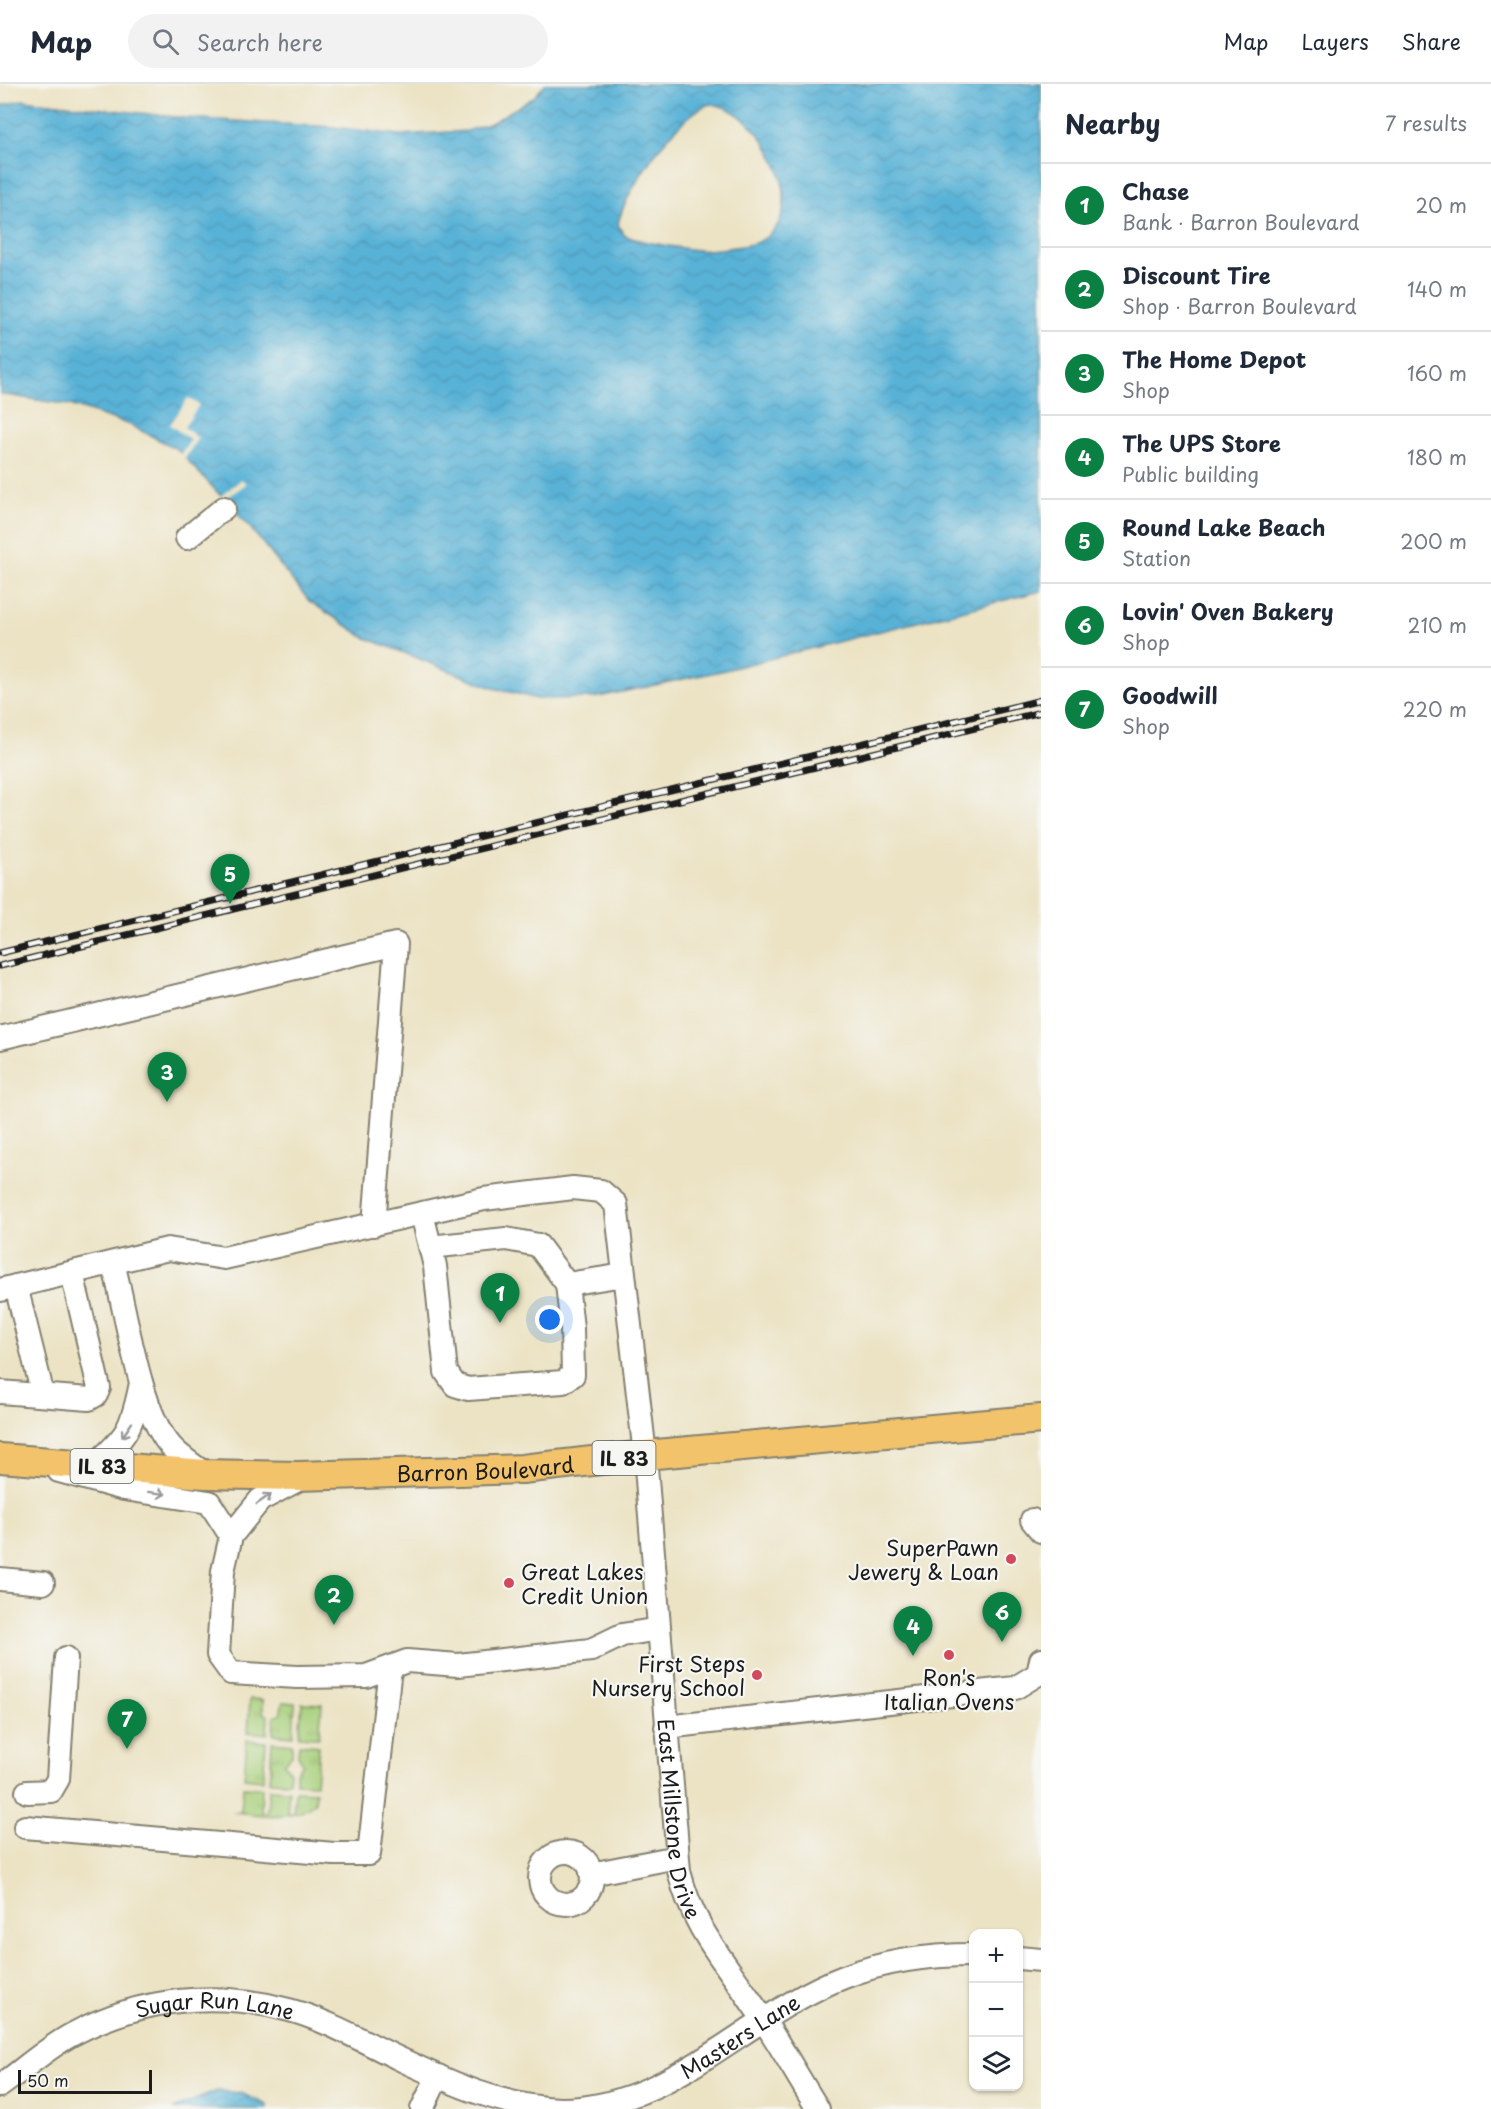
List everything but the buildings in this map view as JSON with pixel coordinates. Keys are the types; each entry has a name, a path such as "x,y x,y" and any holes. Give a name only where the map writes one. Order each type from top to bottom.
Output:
{"main road":[{"name":"Barron Boulevard","path":"8,1462 205,1474 307,1475 522,1469 645,1455 1041,1419"}],"street":[{"path":"187,538 225,508"},
{"path":"0,1038 396,944 374,1225"},
{"name":"East Millstone Drive","path":"422,1214 484,1199 573,1188 601,1191 616,1204 645,1455 677,1857 684,1890 708,1944 764,2021 818,2109"},
{"path":"38,1395 40,1383 8,1288 168,1249 224,1258 422,1214 430,1246 435,1266 446,1372 455,1385 468,1389 563,1382 573,1374 572,1328 567,1284 538,1245 507,1239 430,1246"},
{"path":"113,1263 141,1383 158,1427 169,1445 205,1474"},
{"path":"0,1392 89,1399 96,1395 99,1388 72,1273"},
{"path":"567,1284 624,1275"},
{"path":"93,1466 117,1445 133,1421 141,1383"},
{"path":"8,1462 124,1489 209,1502 231,1536"},
{"path":"307,1475 260,1500 231,1536 223,1571 218,1655 231,1673 297,1677 366,1676 407,1661 458,1665 591,1650 622,1635 659,1629"},
{"path":"0,1579 43,1583"},
{"path":"34,1793 51,1791 58,1779 62,1658"},
{"path":"666,1727 1015,1688 1038,1674 1041,1660"},
{"path":"25,1827 334,1854 369,1854 390,1668"},
{"path":"591,1874 677,1857"},
{"name":"Masters Lane","path":"438,2076 486,2096 523,2105 561,2109 602,2107 664,2084 764,2021 843,1977 886,1964 939,1955 969,1955"},
{"path":"1023,1958 1041,1960"},
{"name":"Sugar Run Lane","path":"3,2077 71,2035 99,2022 141,2006 188,1998 242,2001 289,2010 329,2025 438,2076"},
{"path":"422,2109 438,2076"}],"green space":[{"path":"250,1699 263,1700 263,1713 268,1715 267,1734 248,1732"},
{"path":"283,1702 295,1703 293,1736 273,1734 274,1716 280,1714"},
{"path":"302,1703 322,1704 319,1737 299,1736"},
{"path":"247,1740 266,1742 263,1780 244,1778"},
{"path":"272,1742 292,1744 292,1755 284,1763 290,1772 289,1782 270,1781"},
{"path":"299,1744 319,1746 316,1784 296,1783 296,1772 303,1764 298,1755"},
{"path":"243,1787 262,1788 261,1812 267,1812 269,1789 289,1790 287,1813 293,1813 295,1791 316,1792 315,1802 306,1809 287,1815 233,1812 241,1811"}],"water":[{"path":"545,84 1041,84 1041,591 721,671 594,698 538,699 493,688 364,637 309,601 248,525 177,449 128,424 70,405 0,394 0,106 23,100 185,118 333,127 400,135 467,131 491,123 533,98","holes":["710,104 730,110 748,123 764,142 776,164 783,187 783,209 775,228 752,244 708,250 665,246 624,235 618,224 623,209 641,174 668,137 683,122"]},
{"path":"217,2091 241,2093 267,2105 267,2109 173,2109"}],"pier":[{"path":"188,398 199,405 184,427 198,438 183,461 179,456 191,440 170,425"},
{"path":"242,479 246,484 221,502 217,499"}],"railway":[{"path":"0,953 1041,700"},
{"path":"0,966 1041,712"}],"place":[{"name":"Round Lake Beach","path":"230,904"},
{"name":"The Home Depot","path":"167,1102"},
{"name":"Chase","path":"500,1323"},
{"name":"SuperPawn Jewery & Loan","path":"1011,1559"},
{"name":"Great Lakes Credit Union","path":"509,1583"},
{"name":"Discount Tire","path":"334,1625"},
{"name":"Lovin' Oven Bakery","path":"1002,1642"},
{"name":"Ron's Italian Ovens","path":"949,1655"},
{"name":"The UPS Store","path":"913,1656"},
{"name":"First Steps Nursery School","path":"757,1675"},
{"name":"Goodwill","path":"127,1749"}]}
